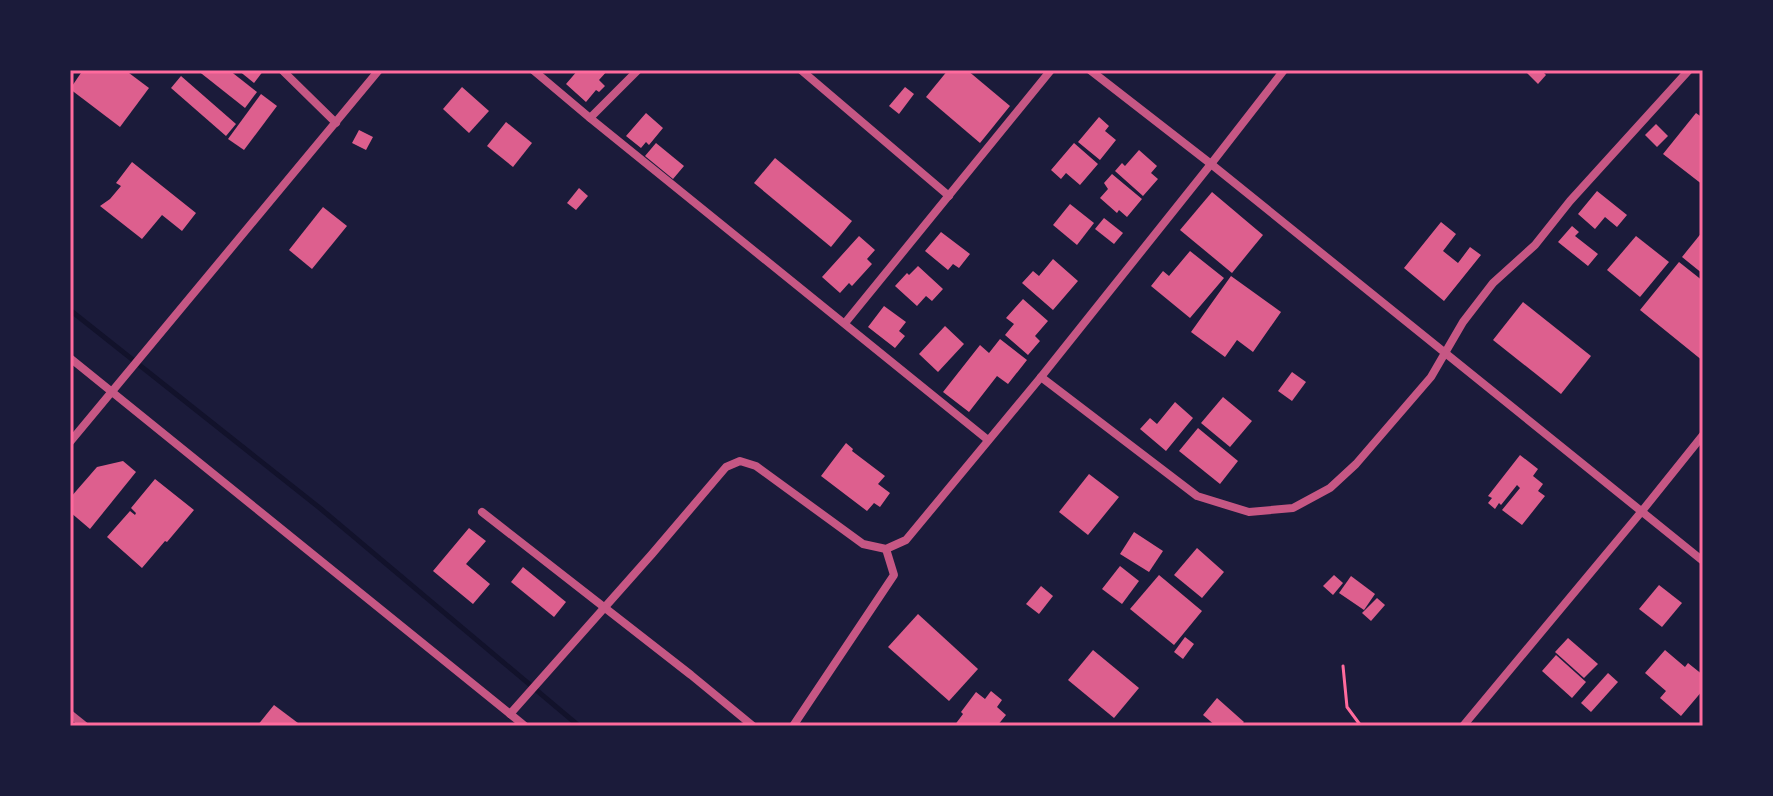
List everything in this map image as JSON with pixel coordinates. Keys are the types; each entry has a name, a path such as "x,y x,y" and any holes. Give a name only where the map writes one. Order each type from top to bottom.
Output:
{"street":[{"path":"282,70 336,123"},
{"path":"70,442 379,70"},
{"path":"533,70 988,440"},
{"path":"590,118 638,70"},
{"path":"801,70 949,196"},
{"path":"845,323 1051,70"},
{"path":"1090,70 1703,561"},
{"path":"510,714 726,467 740,461 756,466 863,544 886,549 906,540 1041,377 1284,70"},
{"path":"1041,377 1197,496 1249,512 1293,508 1330,488 1356,464 1431,377 1463,322 1493,283 1535,245 1570,201 1689,70"},
{"path":"70,358 525,726"},
{"path":"1463,726 1703,435"},
{"path":"482,512 753,726"},
{"path":"793,726 894,575 886,549"},
{"path":"70,714 85,726"}],"path":[{"path":"1343,666 1347,707 1361,726"}],"building":[{"path":"83,70 125,70 149,88 120,127 70,89"},
{"path":"197,70 229,70 257,92 245,108"},
{"path":"238,70 264,70 254,83"},
{"path":"578,70 608,70 599,80 605,86 599,92 596,90 586,102 566,84"},
{"path":"948,70 967,70 1010,106 980,143 926,97"},
{"path":"1524,70 1541,70 1546,75 1538,84"},
{"path":"181,76 236,124 226,136 171,88"},
{"path":"462,87 489,111 469,133 443,109"},
{"path":"905,87 914,94 899,114 889,106"},
{"path":"261,94 277,106 244,150 228,139"},
{"path":"646,113 663,128 649,145 646,142 641,148 626,136"},
{"path":"1696,113 1703,118 1703,185 1663,154"},
{"path":"1099,117 1109,126 1105,131 1116,140 1100,160 1078,142"},
{"path":"506,122 532,143 513,167 487,146"},
{"path":"1656,124 1668,136 1657,147 1645,135"},
{"path":"359,130 373,137 366,150 352,143"},
{"path":"656,143 684,166 673,179 645,156"},
{"path":"1074,143 1098,164 1080,185 1066,173 1061,179 1051,170"},
{"path":"1139,150 1157,166 1151,173 1158,179 1143,196 1115,171 1122,163 1125,166"},
{"path":"775,158 852,221 831,247 754,183"},
{"path":"132,162 196,213 182,231 162,215 142,239 100,206 121,186 116,183"},
{"path":"1112,174 1142,199 1127,217 1119,210 1117,213 1100,198 1108,189 1104,183"},
{"path":"579,188 588,196 576,210 567,203"},
{"path":"1597,191 1627,215 1617,227 1605,217 1595,229 1578,214"},
{"path":"1212,192 1263,235 1232,273 1180,230"},
{"path":"1070,204 1094,223 1077,245 1053,225"},
{"path":"323,207 347,226 312,269 289,250"},
{"path":"1104,218 1123,233 1114,244 1095,229"},
{"path":"1441,222 1456,234 1443,251 1458,263 1470,247 1481,255 1444,301 1404,268"},
{"path":"1572,226 1579,232 1575,236 1598,254 1588,266 1558,242"},
{"path":"1703,231 1703,274 1682,257"},
{"path":"941,232 970,254 959,268 953,264 948,270 925,251"},
{"path":"859,236 875,250 867,259 872,264 852,286 849,283 840,293 822,277"},
{"path":"1636,236 1669,262 1640,297 1607,270"},
{"path":"1190,251 1224,278 1190,318 1151,286 1163,271 1169,276"},
{"path":"1053,259 1078,281 1053,310 1022,283 1033,271 1039,276"},
{"path":"1679,262 1703,281 1703,361 1640,310"},
{"path":"918,266 943,289 932,301 926,296 917,306 895,286"},
{"path":"1231,276 1281,312 1253,352 1237,340 1225,357 1191,332"},
{"path":"1023,299 1048,321 1035,336 1040,341 1028,355 1005,335 1014,324 1006,318"},
{"path":"1523,302 1591,356 1561,394 1493,340"},
{"path":"884,306 906,322 899,331 905,336 895,348 868,327"},
{"path":"945,326 964,344 938,372 919,354"},
{"path":"1000,339 1027,360 1008,384 997,376 969,412 943,392 980,345 989,353"},
{"path":"1292,372 1306,382 1292,401 1278,391"},
{"path":"1223,397 1252,421 1230,447 1201,423"},
{"path":"1175,402 1193,418 1166,451 1140,429 1150,418 1157,424"},
{"path":"1198,428 1238,461 1220,484 1179,451"},
{"path":"846,443 885,476 878,484 890,493 880,507 874,503 867,511 821,476"},
{"path":"1520,455 1538,469 1533,476 1543,484 1538,491 1545,496 1522,525 1502,510 1520,488 1517,485 1495,509 1488,503 1492,498 1488,496"},
{"path":"123,461 136,472 90,529 70,512 70,498 97,467"},
{"path":"1089,474 1119,497 1088,535 1059,512"},
{"path":"155,479 194,510 142,568 107,537 130,511 135,515 131,508"},
{"path":"469,528 486,541 466,564 490,584 473,604 433,571"},
{"path":"1134,532 1163,551 1149,572 1120,554"},
{"path":"1197,548 1224,572 1202,598 1174,575"},
{"path":"1120,566 1139,581 1122,604 1102,589"},
{"path":"523,567 566,602 554,617 511,582"},
{"path":"1159,575 1202,611 1174,645 1130,609"},
{"path":"1334,575 1343,583 1333,595 1323,586"},
{"path":"1351,576 1375,594 1364,610 1339,593"},
{"path":"1659,585 1682,603 1662,627 1639,609"},
{"path":"1041,586 1053,596 1039,614 1026,604"},
{"path":"1377,598 1385,605 1371,621 1362,613"},
{"path":"918,614 978,669 949,701 888,647"},
{"path":"1185,637 1194,644 1183,659 1174,652"},
{"path":"1568,638 1598,664 1584,678 1555,652"},
{"path":"1093,650 1139,688 1114,718 1068,680"},
{"path":"1665,650 1685,667 1688,663 1703,675 1703,690 1681,716 1660,698 1666,691 1645,673"},
{"path":"1556,655 1586,682 1572,698 1542,671"},
{"path":"1608,673 1618,682 1591,712 1581,703"},
{"path":"991,691 1002,700 997,707 1006,715 997,726 954,726 976,692 985,699"},
{"path":"1217,698 1244,722 1240,726 1216,726 1203,715"},
{"path":"274,705 302,726 257,726"}],"waterway":[{"path":"70,310 321,509 579,726"}]}
